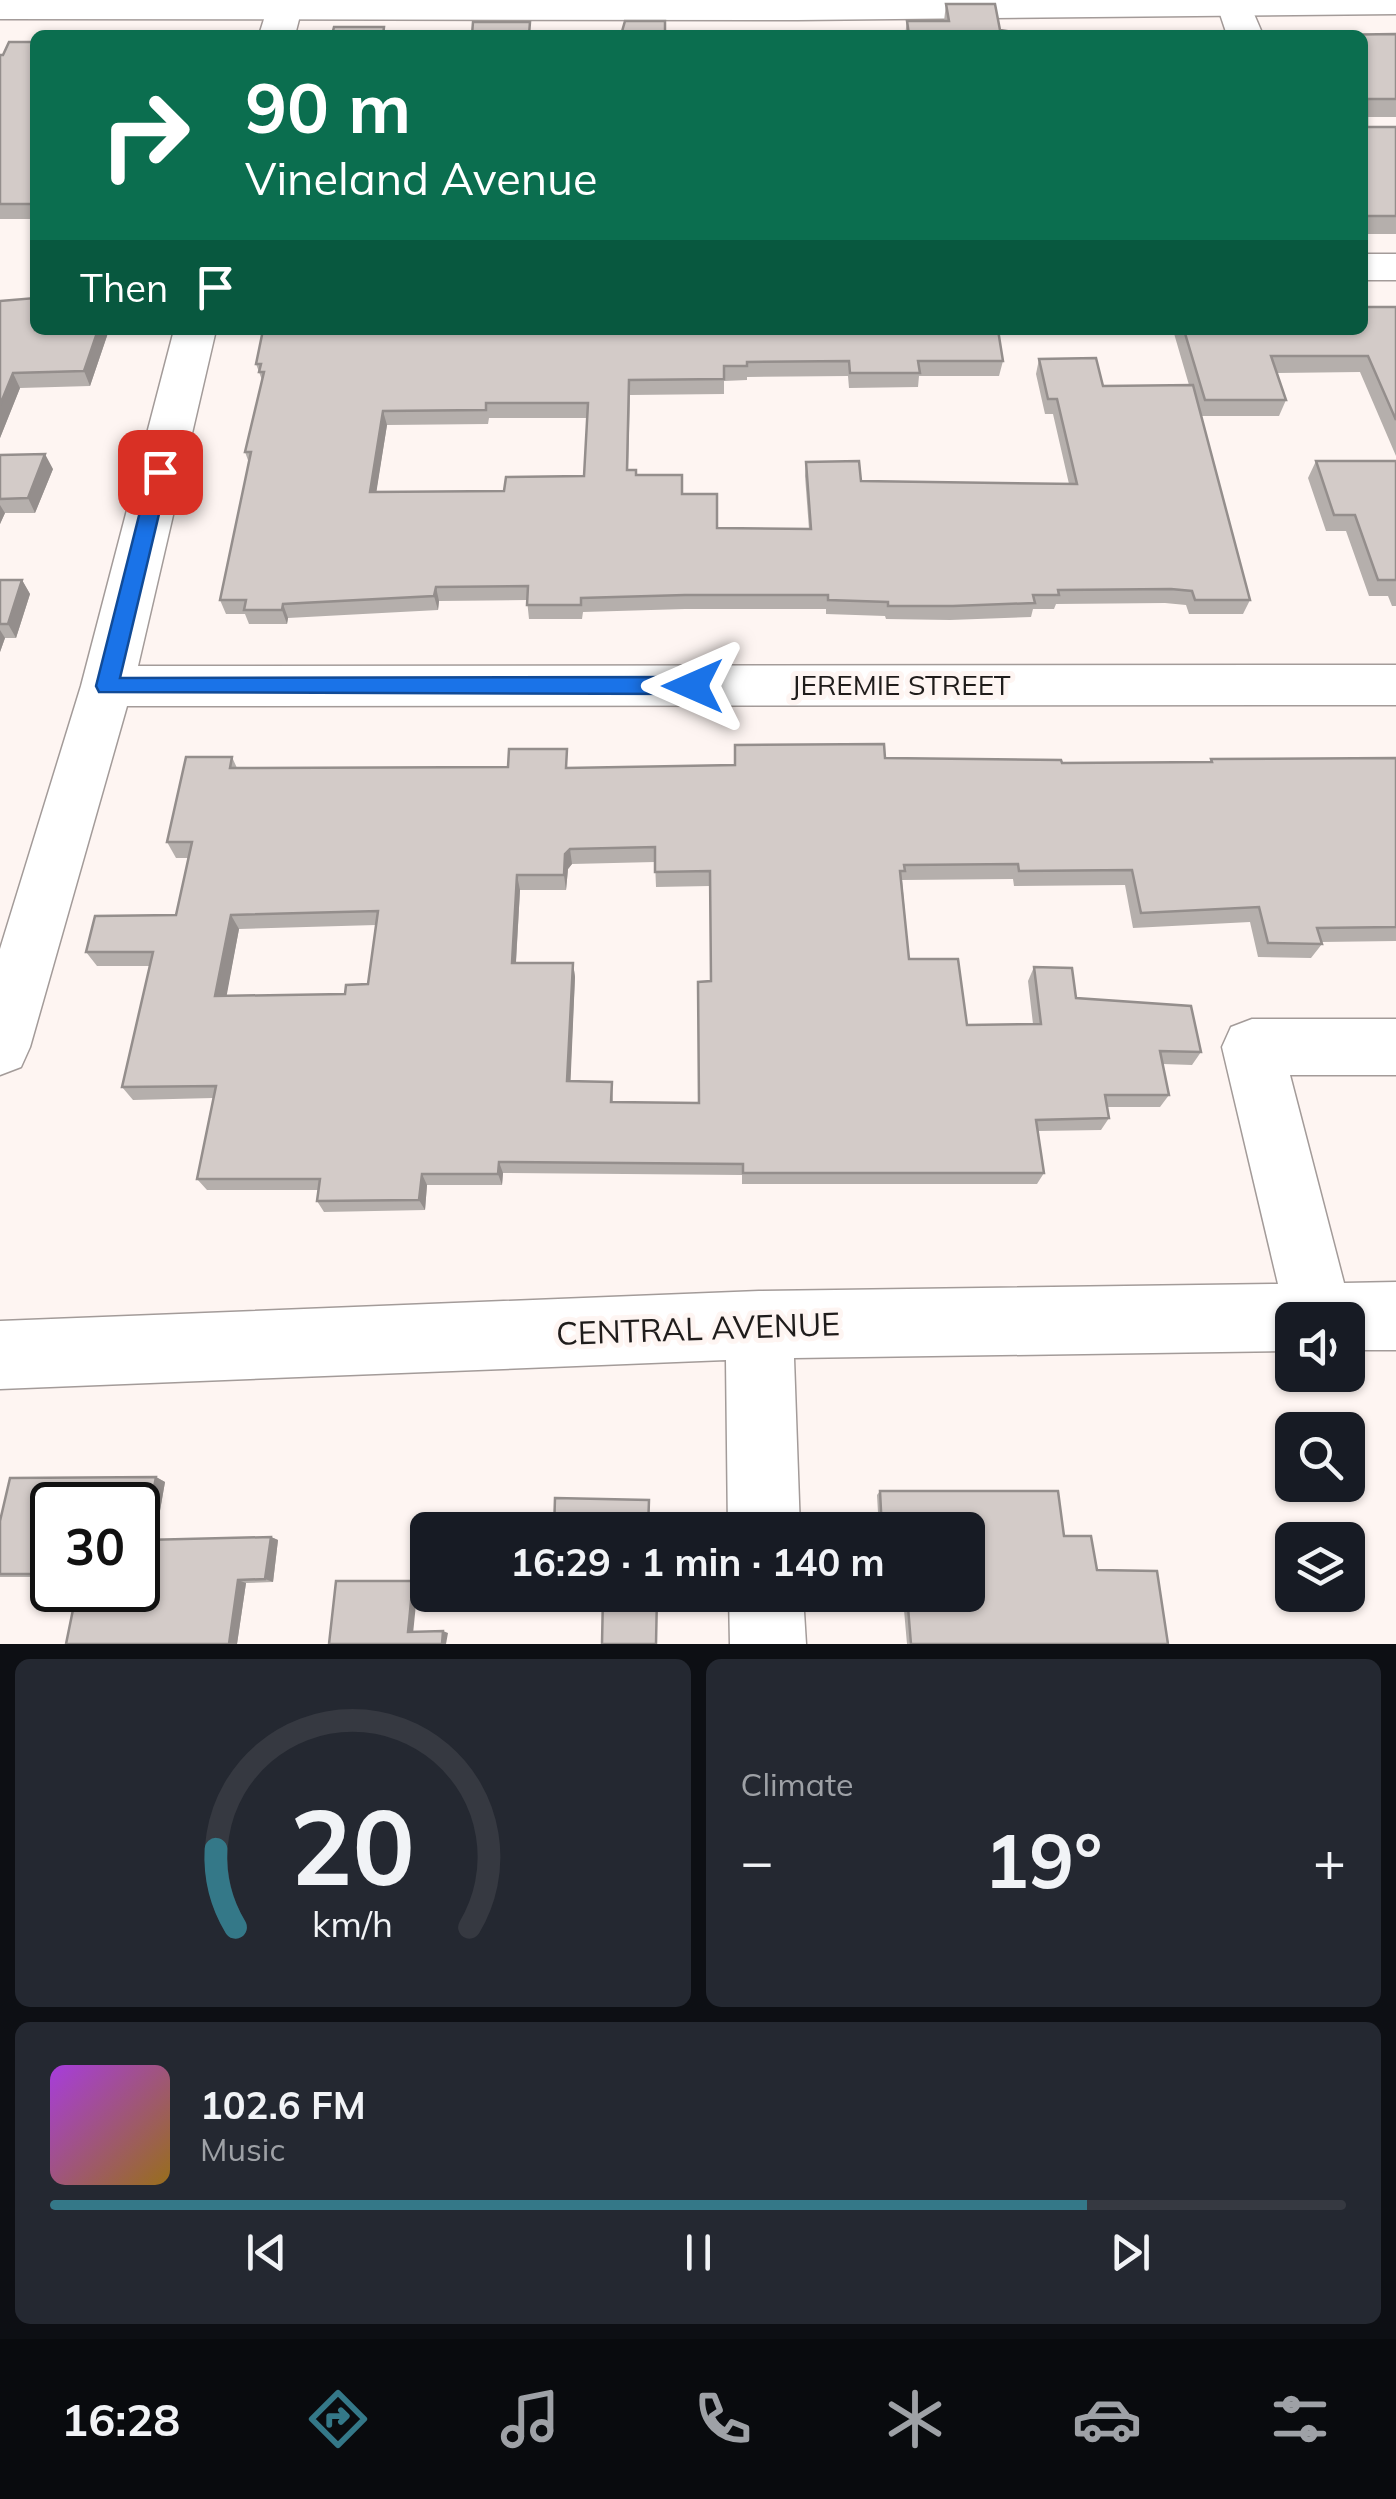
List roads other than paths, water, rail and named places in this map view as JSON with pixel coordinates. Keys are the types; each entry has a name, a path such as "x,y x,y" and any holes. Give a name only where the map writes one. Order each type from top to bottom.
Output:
{"street":[{"path":"0,9 283,14 1188,2 1240,20 1396,4"},
{"path":"1368,267 1396,267"},
{"path":"0,1046 107,686 194,335"},
{"name":"JEREMIE STREET","path":"107,686 1396,685"},
{"path":"1315,1302 1252,1046 1396,1047"},
{"name":"CENTRAL AVENUE","path":"1365,1316 1396,1316"},
{"name":"CENTRAL AVENUE","path":"0,1355 759,1325 1275,1318"},
{"path":"759,1325 764,1512"},
{"path":"767,1612 768,1644"}]}
